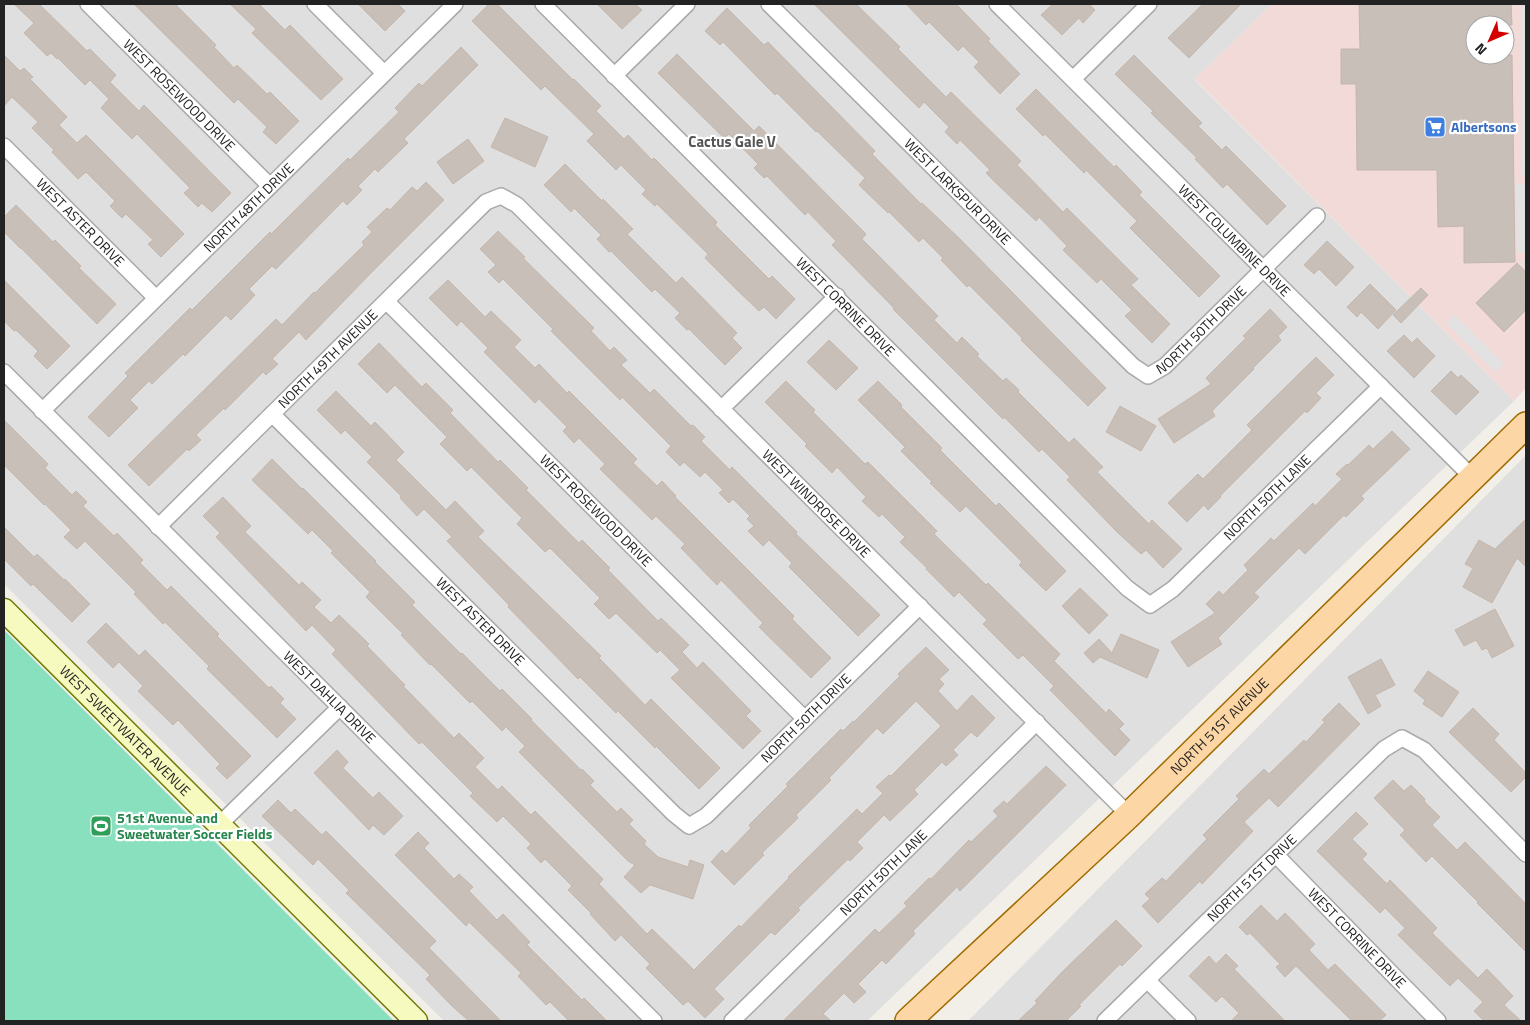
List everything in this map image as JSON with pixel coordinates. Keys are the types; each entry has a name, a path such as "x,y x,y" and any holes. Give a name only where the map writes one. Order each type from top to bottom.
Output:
{"main road":[{"name":"NORTH 51ST AVENUE","path":"908,1021 1128,815 1526,425"}],"street":[{"name":"WEST ROSEWOOD DRIVE","path":"88,4 270,186"},
{"path":"315,4 384,73"},
{"name":"NORTH 48TH DRIVE","path":"42,411 455,4"},
{"name":"WEST CORRINE DRIVE","path":"543,4 1120,581 1150,605"},
{"path":"614,76 687,4"},
{"name":"WEST LARKSPUR DRIVE","path":"769,4 1133,366 1148,376"},
{"name":"WEST COLUMBINE DRIVE","path":"996,4 1473,478"},
{"path":"1073,79 1150,4"},
{"name":"WEST ASTER DRIVE","path":"4,146 156,298"},
{"name":"NORTH 49TH AVENUE","path":"158,527 486,202 501,196"},
{"name":"WEST WINDROSE DRIVE","path":"501,196 517,205 1037,722 1128,815"},
{"name":"NORTH 50TH DRIVE","path":"1148,376 1166,366 1317,216"},
{"path":"721,409 837,296"},
{"name":"WEST ROSEWOOD DRIVE","path":"387,302 805,719"},
{"name":"WEST DAHLIA DRIVE","path":"4,372 654,1021"},
{"name":"NORTH 50TH LANE","path":"1150,605 1174,588 1381,386"},
{"name":"WEST ASTER DRIVE","path":"272,414 667,807 689,826"},
{"name":"NORTH 50TH DRIVE","path":"689,826 706,816 920,606"},
{"name":"WEST SWEETWATER AVENUE","path":"4,610 416,1021"},
{"path":"220,824 340,707"},
{"name":"NORTH 50TH LANE","path":"732,1021 1037,722"},
{"name":"NORTH 51ST DRIVE","path":"1105,1021 1384,749 1402,738 1424,750 1526,854"},
{"name":"WEST CORRINE DRIVE","path":"1276,855 1438,1021"},
{"path":"1147,980 1188,1021"}],"shaded area":[{"path":"4,4 1272,4 1195,80 1514,401 867,1021 444,1021 4,584"},
{"path":"1272,4 1526,4 1526,388 1514,401 1195,79"},
{"path":"1522,4 1526,4 1526,178 1522,174"},
{"path":"1526,183 1526,256 1525,253 1517,253 1516,184"},
{"path":"1526,259 1526,269 1521,264"},
{"path":"1455,315 1504,364 1495,372 1446,323"},
{"path":"1526,455 1526,1021 968,1021"}],"green space":[{"name":"51st Avenue and Sweetwater Soccer Fields","path":"4,630 394,1021 4,1021"}],"building":[{"path":"14,4 39,4 87,51 90,49 116,75 110,82 139,111 144,105 231,193 212,212 202,203 198,207 184,193 190,188 137,134 132,139 101,108 109,99 90,80 85,85 58,58 51,53 47,56 24,33 34,23"},
{"path":"134,4 175,4 216,45 214,47 234,68 237,65 267,94 270,92 299,121 276,144 263,132 267,127 238,99 234,103"},
{"path":"230,4 259,4 285,30 290,25 343,79 321,100 252,33 256,29"},
{"path":"358,4 398,4 405,11 385,31"},
{"path":"489,4 497,4 601,106 596,111 624,139 628,135 652,160 654,158 717,222 715,225 769,279 772,276 795,299 776,319 764,307 759,311 735,288 705,258 708,254 657,204 655,206 642,194 646,190 621,165 616,170 587,141 594,134 545,86 541,90 472,21"},
{"path":"597,4 635,4 642,10 622,29"},
{"path":"814,4 856,4 900,47 898,49 946,97 951,92 1021,161 1017,165 1063,212 1067,208 1138,279 1131,285 1170,324 1152,343 1125,316 1132,310 1101,279 1097,283 1063,250 1067,246 1039,217 1036,221 986,173 990,170 960,140 957,144 945,132 949,127 924,102 919,108"},
{"path":"906,4 956,4 1020,74 1000,94 974,67 979,62 963,46 958,51 929,22 926,25"},
{"path":"1053,4 1089,4 1095,10 1083,23 1079,18 1062,35 1041,15"},
{"path":"1203,4 1241,4 1189,58 1168,38"},
{"name":"Albertsons","path":"1359,4 1511,4 1512,15 1465,15 1465,65 1512,65 1515,262 1464,263 1464,226 1438,227 1437,170 1357,170 1356,84 1341,84 1341,49 1360,49"},
{"path":"727,8 764,45 768,42 875,151 872,154 921,204 961,240 1106,388 1088,406 969,285 967,287 941,260 943,258 923,238 919,242 859,185 865,178 817,131 777,93 775,95 723,42 720,45 705,31"},
{"path":"461,47 478,65 404,139 408,143 378,172 375,169 358,186 362,190 347,205 343,201 276,269 272,266 249,289 255,295 231,320 226,315 185,356 183,354 152,384 149,381 130,400 138,408 109,437 88,417 128,376 125,373 190,308 192,310 348,158 350,160 399,112 395,108 419,83 422,86"},
{"path":"677,54 754,131 759,126 866,234 862,239 938,316 934,320 957,343 962,337 979,354 977,356 1003,381 1006,378 1019,390 1018,392 1069,443 1074,438 1103,467 1097,472 1149,524 1152,520 1182,549 1163,568 1146,550 1141,554 1116,531 1067,480 1070,477 1042,449 1039,452 1004,417 1003,419 893,309 832,245 836,241 808,212 805,215 767,176 764,178 754,168 758,164 729,134 724,138 658,73"},
{"path":"4,55 20,71 24,68 33,77 30,79 67,117 59,125 77,143 86,135 184,234 161,257 148,244 153,240 126,214 122,218 110,206 115,201 86,172 78,179 52,152 54,150 32,128 38,122 12,97 4,106"},
{"path":"1134,55 1202,123 1198,126 1222,150 1226,146 1286,206 1267,225 1227,184 1223,188 1195,159 1197,158 1151,113 1153,111 1115,74"},
{"path":"1036,89 1114,167 1116,165 1142,192 1139,195 1220,276 1199,297 1130,228 1137,221 1086,170 1084,173 1045,134 1043,136 1016,109"},
{"path":"505,118 548,137 535,167 491,147"},
{"path":"468,139 484,161 453,184 437,162"},
{"path":"565,164 633,229 627,234 676,283 682,277 737,333 732,338 742,348 725,365 689,329 687,330 675,318 680,313 655,289 652,292 611,251 609,252 597,239 601,235 574,208 571,212 544,185"},
{"path":"426,182 444,200 306,340 299,332 272,359 278,364 266,375 263,372 225,410 224,408 196,435 201,440 189,451 187,449 149,486 128,465 276,319 282,325 364,245 362,242 372,232 367,227 387,208 390,210 412,187 417,191"},
{"path":"16,205 53,242 55,240 81,266 79,268 116,304 97,324 4,232 4,217"},
{"path":"498,231 594,328 591,331 610,351 614,347 627,360 621,365 650,393 654,389 691,426 693,425 705,437 701,441 730,470 732,467 797,532 796,534 880,615 858,636 789,567 792,563 769,540 763,546 748,531 754,526 747,519 750,516 733,499 729,503 719,493 723,490 705,472 700,477 684,462 680,466 666,452 671,446 622,397 620,400 551,331 553,329 503,279 499,283 488,272 496,265 480,249"},
{"path":"1327,241 1354,267 1336,286 1319,269 1314,274 1304,265"},
{"path":"1517,263 1526,272 1526,310 1504,332 1476,303"},
{"path":"4,280 70,346 47,369 34,356 38,351 4,321"},
{"path":"448,280 485,317 491,311 521,340 514,347 535,368 539,364 567,393 569,391 637,459 633,463 657,486 662,481 675,497 794,616 792,619 831,658 811,678 759,627 763,623 721,580 717,585 681,548 685,544 656,516 652,520 600,469 605,464 579,438 574,443 563,431 567,427 539,399 535,403 484,352 488,348 461,321 457,326 429,298"},
{"path":"1370,284 1396,310 1378,329 1361,312 1357,317 1347,307"},
{"path":"1421,288 1428,295 1401,323 1393,315"},
{"path":"1270,309 1287,327 1278,336 1281,340 1212,411 1215,416 1174,443 1158,419 1211,384 1206,378 1246,338 1243,336"},
{"path":"1404,335 1412,343 1417,338 1435,356 1414,378 1387,351"},
{"path":"829,340 858,368 836,390 807,362"},
{"path":"379,343 422,387 426,383 453,410 450,413 498,462 500,460 528,488 526,490 579,543 582,540 610,568 608,570 658,621 661,618 689,645 682,652 697,668 703,662 751,711 746,716 761,731 743,749 671,678 680,670 660,650 657,653 616,613 609,619 594,604 600,598 550,548 545,552 517,524 522,518 471,467 467,471 440,444 447,437 395,385 387,393 358,364"},
{"path":"1316,357 1334,375 1316,393 1321,398 1307,413 1305,411 1208,510 1204,505 1187,522 1168,503 1198,474 1203,479 1252,430 1247,425"},
{"path":"1451,371 1458,378 1461,375 1479,392 1456,415 1431,391"},
{"path":"786,381 815,410 813,412 865,464 868,462 937,531 934,534 986,585 988,583 1060,654 1054,661 1106,713 1109,709 1124,724 1119,729 1130,740 1115,756 1050,690 1054,686 1023,655 1018,659 983,624 987,620 959,592 954,597 900,542 905,537 882,514 879,517 862,501 866,497 837,467 832,473 805,446 807,444 765,402"},
{"path":"878,381 942,448 940,450 996,506 999,503 1066,571 1046,591 1019,565 1022,562 966,506 960,512 930,483 932,482 901,451 905,447 858,400"},
{"path":"336,391 371,426 375,422 404,452 396,460 446,510 455,501 484,531 478,537 601,656 599,658 645,705 651,699 720,768 699,789 618,711 616,713 580,677 578,679 447,541 452,537 424,509 417,516 400,498 401,496 367,462 372,457 345,430 341,434 317,410"},
{"path":"1120,406 1156,426 1141,451 1106,432"},
{"path":"4,420 48,464 45,468 72,495 76,491 87,502 83,506 114,536 117,533 143,560 140,563 167,590 171,586 269,688 271,686 284,699 280,703 296,719 277,738 207,669 209,666 165,622 163,624 134,594 136,592 85,541 77,549 64,537 71,530 4,465"},
{"path":"1392,431 1410,449 1361,496 1364,499 1346,517 1344,515 1305,554 1299,548 1254,593 1259,597 1218,638 1222,644 1188,667 1171,642 1215,613 1206,604 1219,591 1223,595 1248,570 1244,565 1271,538 1274,541 1313,503 1315,506 1342,479 1336,474 1369,445 1373,449"},
{"path":"272,459 376,561 415,602 412,605 461,654 500,691 502,689 594,781 590,785 617,812 621,808 633,820 629,824 646,841 644,844 658,857 688,867 690,860 704,865 693,899 650,885 641,893 624,877 635,865 628,861 519,752 525,746 506,727 502,731 472,701 470,703 430,665 401,635 403,634 366,597 370,592 331,553 333,551 312,530 308,534 252,480"},
{"path":"223,497 251,526 245,532 299,585 302,582 321,600 314,607 331,623 339,615 369,644 367,646 405,685 403,686 454,738 459,733 484,758 475,767 498,790 502,786 531,815 535,811 603,879 599,884 647,934 652,929 694,970 739,925 741,927 788,877 857,809 862,814 883,793 876,787 889,775 891,776 941,726 916,701 883,734 877,728 829,778 831,780 796,815 798,818 762,853 764,855 734,885 711,862 722,850 726,854 751,828 749,825 788,786 786,784 841,729 843,731 854,722 900,676 898,674 926,647 949,670 939,679 944,684 938,691 957,711 972,695 995,718 977,737 971,732 953,750 958,755 946,766 942,762 914,790 918,794 890,821 884,815 857,842 863,848 850,861 848,859 798,908 800,910 775,935 771,932 714,989 724,999 705,1018 688,1001 683,1005 646,968 650,964 621,935 615,941 568,890 572,886 545,859 541,863 527,848 531,844 503,816 497,822 470,796 473,793 422,742 419,744 332,654 336,650 312,625 306,631 216,537 220,533 203,516"},
{"path":"1526,519 1526,567 1517,558 1492,603 1463,587 1473,568 1465,564 1479,540 1495,549"},
{"path":"4,527 34,557 37,554 90,604 72,622 4,559"},
{"path":"1080,588 1108,615 1089,634 1062,606"},
{"path":"1495,609 1514,646 1492,658 1487,648 1482,650 1476,640 1464,646 1455,630"},
{"path":"106,623 139,656 145,650 251,756 227,779 216,768 220,764 178,720 173,725 138,691 143,686 119,662 113,668 87,642"},
{"path":"1121,634 1159,650 1147,678 1100,657 1093,663 1084,653 1099,639 1112,653"},
{"path":"1381,659 1395,685 1375,695 1381,706 1368,714 1348,677"},
{"path":"1428,671 1459,692 1442,717 1423,704 1425,700 1414,691"},
{"path":"1339,703 1360,724 1278,807 1269,798 1244,822 1253,831 1202,884 1200,881 1158,923 1142,906 1150,899 1145,894 1162,878 1166,881 1207,839 1203,835 1239,799 1236,796 1264,769 1269,774 1304,740 1306,742 1325,722 1322,720"},
{"path":"1473,708 1499,734 1494,740 1526,773 1526,777 1511,792 1449,732"},
{"path":"337,750 348,762 343,768 373,798 379,792 403,816 384,835 373,825 369,830 314,773"},
{"path":"1046,766 1066,785 960,891 957,887 913,931 915,934 886,964 882,960 858,984 866,992 854,1003 844,993 823,1014 831,1021 783,1021 875,929 879,933 907,906 904,903 929,878 931,879 969,840 971,842 998,816 993,811 1004,801 1007,804"},
{"path":"1393,780 1404,791 1411,785 1440,817 1432,825 1457,850 1465,842 1526,904 1526,952 1432,856 1426,862 1400,835 1405,830 1374,798"},
{"path":"278,800 291,813 295,809 322,835 326,831 436,941 429,948 501,1021 469,1021 452,1006 426,979 430,975 346,893 349,890 318,859 313,865 262,816"},
{"path":"1356,812 1368,824 1352,839 1367,854 1362,859 1387,884 1390,880 1437,928 1432,933 1478,978 1487,969 1513,996 1504,1005 1521,1021 1484,1021 1474,1011 1483,1002 1458,978 1450,986 1398,935 1405,928 1385,908 1380,913 1317,851"},
{"path":"418,832 429,843 424,848 454,879 459,874 473,887 469,891 497,920 503,914 530,942 527,945 582,1000 584,998 607,1021 569,1021 550,1002 546,1005 518,976 521,973 469,922 466,926 395,855"},
{"path":"1261,905 1277,921 1285,913 1315,944 1309,950 1328,970 1335,964 1386,1015 1379,1021 1352,1021 1296,966 1285,977 1276,967 1280,964 1250,933 1247,935 1239,927"},
{"path":"1116,920 1142,946 1122,966 1120,964 1079,1005 1081,1006 1066,1021 1018,1021 1037,1003 1035,1001 1063,971"},
{"path":"1226,954 1238,966 1234,969 1285,1021 1231,1021 1239,1013 1222,996 1216,1002 1189,976 1209,956 1216,964"}],"place":[{"name":"Albertsons","path":"1435,127"},
{"name":"51st Avenue and Sweetwater Soccer Fields","path":"101,826"}],"district":[{"name":"Cactus Gale V","path":"732,142"}]}
